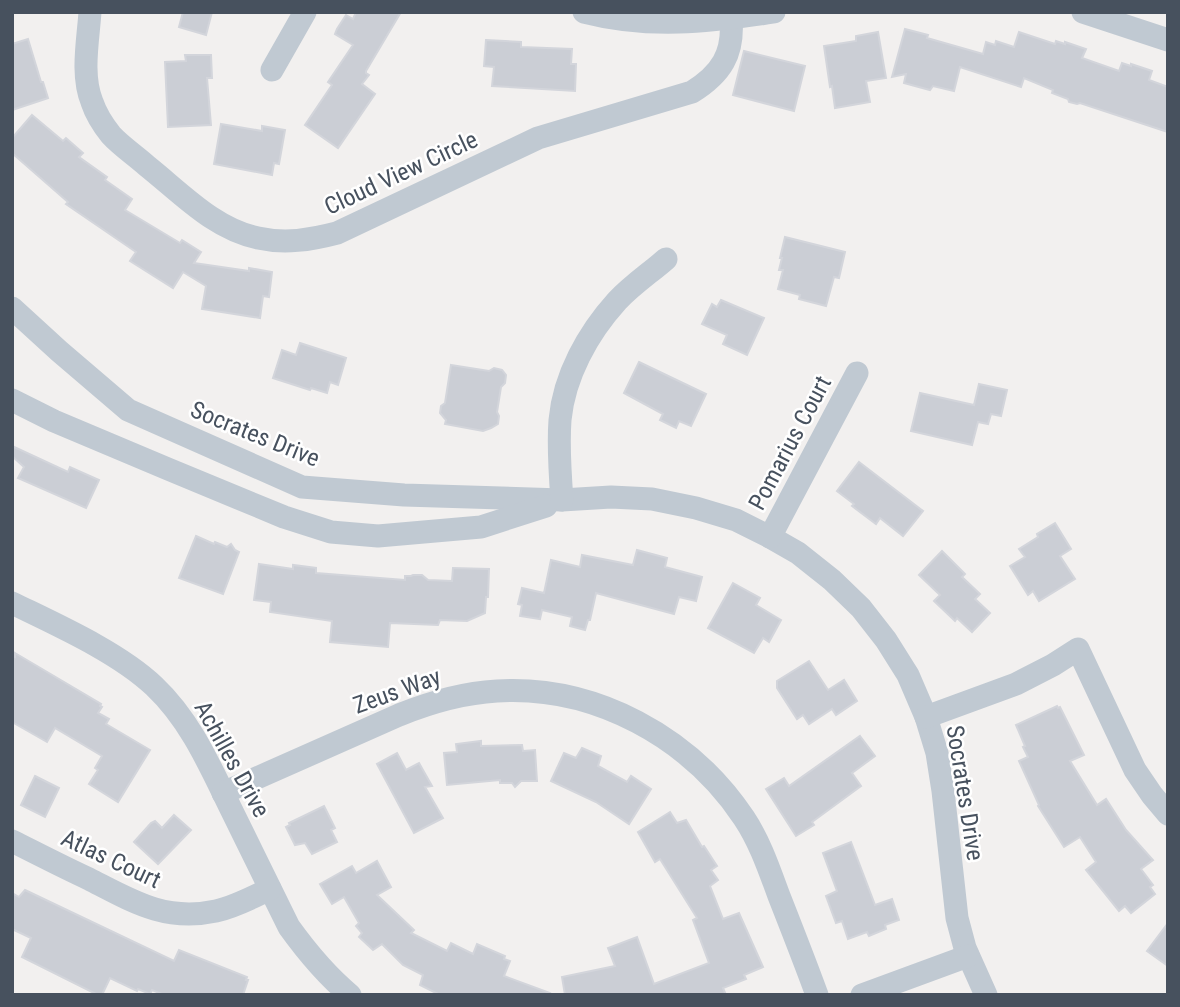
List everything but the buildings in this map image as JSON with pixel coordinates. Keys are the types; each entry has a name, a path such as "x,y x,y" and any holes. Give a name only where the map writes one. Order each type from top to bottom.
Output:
{"street":[{"name":"Cloud View Circle","path":"90,12 86,77 91,100 99,118 112,136 209,217 232,230 257,238 285,242 310,240 337,233 538,138 692,92 707,83 729,52 732,19"},
{"path":"272,70 305,12"},
{"path":"584,12 639,22 681,23 774,12"},
{"path":"1083,12 1168,40"},
{"path":"562,500 559,451 561,417 568,384 580,355 596,326 618,299 666,259"},
{"name":"Socrates Drive","path":"12,308 128,410 302,487 404,495 562,500 611,497 652,499 736,520 798,553 861,608 886,640 908,675 926,717 937,754 943,791 957,918 968,956 986,995"},
{"name":"Pomarius Court","path":"770,537 857,373"},
{"name":"Socrates Drive","path":"12,400 54,421 284,517 331,532 378,536 481,527 562,500"},
{"name":"Achilles Drive","path":"12,603 126,664 153,685 176,709 196,739 289,927 309,955 350,995"},
{"path":"926,717 1016,684 1078,649 1135,769 1168,814"},
{"name":"Zeus Way","path":"223,793 399,715 429,703 463,695 498,691 537,692 571,697 605,707 639,722 697,762 723,789 746,820 763,852 817,995"},
{"name":"Atlas Court","path":"12,841 141,906 167,912 190,914 216,911 270,889"},
{"path":"862,995 968,956"}]}
